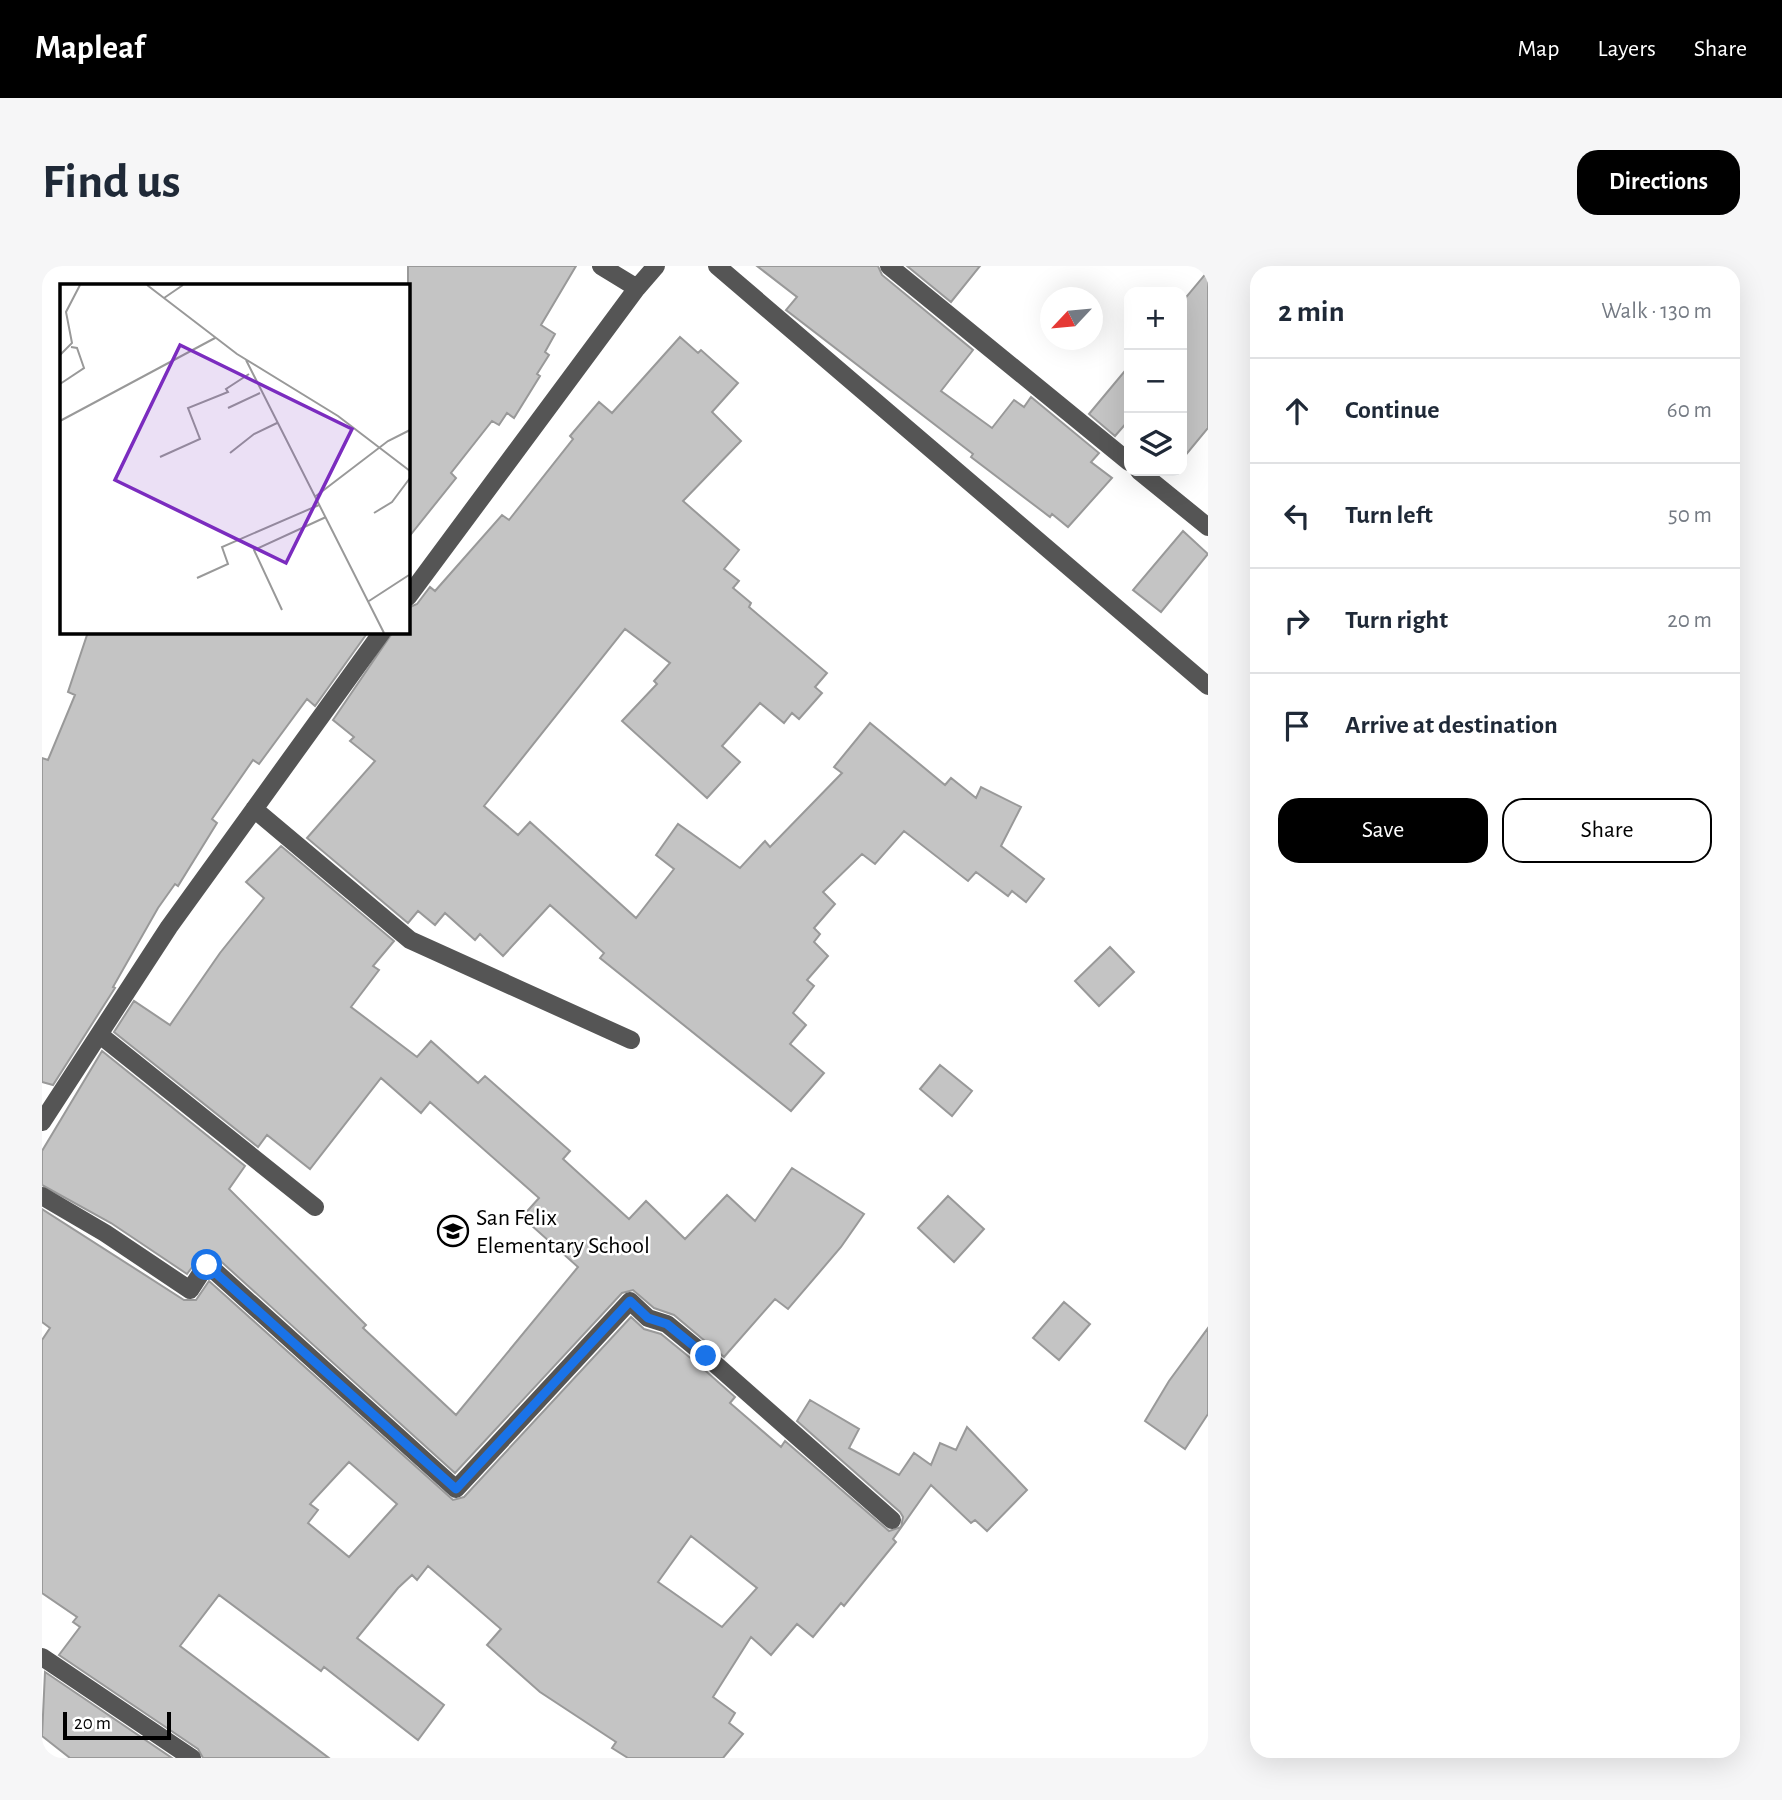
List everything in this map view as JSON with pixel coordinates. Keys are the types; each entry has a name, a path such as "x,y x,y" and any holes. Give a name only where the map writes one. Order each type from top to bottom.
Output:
{"street":[{"path":"601,266 636,288"},
{"path":"410,594 636,288 656,266"},
{"path":"717,266 1208,686"},
{"path":"889,266 1124,459"},
{"path":"1145,476 1208,527"},
{"path":"42,1122 169,927 381,634"},
{"path":"254,809 410,940 631,1040"},
{"path":"100,1035 315,1207"},
{"path":"42,1196 190,1290 207,1265 456,1489 630,1301 648,1318 667,1324 706,1356 892,1520"},
{"path":"42,1657 192,1758"}],"building":[{"path":"408,266 576,266 541,325 555,334 545,352 549,355 537,374 540,376 514,418 507,413 499,425 492,421 451,473 456,478 410,536 410,284"},
{"path":"757,266 878,266 882,275 973,350 941,391 992,428 1014,400 1024,407 1031,397 1099,453 1091,462 1112,478 1068,527 1052,514 1050,517 786,310 797,297"},
{"path":"907,266 980,266 951,302"},
{"path":"1208,271 1208,428 1187,453 1187,350 1187,296"},
{"path":"680,337 698,353 701,350 738,383 712,412 741,441 683,501 739,550 724,569 739,581 733,588 751,603 749,607 827,673 815,687 822,693 799,719 792,713 784,723 760,703 722,746 740,762 707,798 622,721 657,684 654,681 670,663 625,629 484,806 518,835 530,822 636,918 674,869 656,855 678,824 740,868 765,841 770,847 842,773 834,767 870,723 945,785 951,778 976,798 981,787 1021,807 1001,846 1044,879 1026,902 1012,891 1008,896 976,872 968,881 904,831 875,864 862,854 823,892 835,904 814,928 820,934 814,942 828,956 807,980 814,986 793,1013 806,1025 790,1044 824,1073 791,1111 600,958 604,953 550,905 503,956 480,934 475,940 445,913 435,925 418,911 408,923 307,838 375,761 350,741 354,737 333,720 392,634 410,634 410,607 417,604 430,587 435,591 502,515 509,520 573,439 570,436 599,402 612,413"},
{"path":"1124,372 1124,426 1115,436 1089,414"},
{"path":"1183,531 1208,554 1161,612 1133,590"},
{"path":"87,634 367,634 315,706 307,699 259,764 253,760 212,819 217,823 178,886 175,884 158,908 113,987 115,988 53,1085 42,1082 42,758 48,760 75,695 68,692"},
{"path":"281,846 394,941 373,966 379,970 351,1007 417,1057 431,1041 478,1083 485,1076 570,1151 563,1159 629,1219 646,1201 685,1239 727,1195 755,1221 792,1168 864,1214 841,1247 788,1309 775,1299 724,1357 674,1315 654,1308 633,1290 622,1293 455,1473 215,1256 202,1254 187,1274 111,1223 42,1185 42,1151 102,1051 245,1166 229,1189 366,1325 363,1328 456,1415 578,1267 522,1217 539,1198 430,1102 421,1113 381,1078 310,1169 267,1135 258,1147 114,1032 134,1001 170,1025 220,953 264,898 246,882"},
{"path":"1110,947 1134,972 1099,1006 1075,981"},
{"path":"940,1065 972,1091 952,1116 920,1089"},
{"path":"948,1196 984,1229 954,1262 918,1228"},
{"path":"42,1209 184,1300 196,1300 209,1281 453,1500 464,1497 631,1317 644,1329 661,1334 699,1365 735,1397 730,1403 781,1447 785,1441 889,1531 901,1527 903,1517 900,1512 797,1421 810,1400 859,1429 849,1448 899,1475 914,1453 931,1465 940,1443 956,1450 967,1427 1027,1490 987,1531 975,1520 971,1523 931,1485 893,1539 896,1542 844,1606 841,1603 813,1637 797,1624 771,1655 751,1637 713,1697 735,1713 729,1723 743,1734 723,1758 628,1758 612,1748 616,1742 540,1692 487,1645 501,1629 428,1566 417,1580 412,1575 398,1588 357,1638 444,1705 418,1740 324,1667 321,1671 219,1595 180,1646 329,1758 203,1758 198,1749 59,1655 80,1627 73,1622 77,1617 42,1593 42,1340 50,1328 42,1322","holes":["349,1462 397,1504 349,1557 308,1523 318,1510 310,1504","691,1536 757,1588 722,1627 658,1582"]},
{"path":"1064,1302 1090,1324 1059,1360 1033,1338"},
{"path":"1208,1328 1208,1414 1185,1449 1145,1421 1169,1381"},
{"path":"45,1672 172,1758 70,1758 42,1736"}],"place":[{"name":"San Felix Elementary School","path":"453,1231"}],"route":[{"path":"207,1265 456,1489 630,1301 648,1318 667,1324 706,1356"}]}
